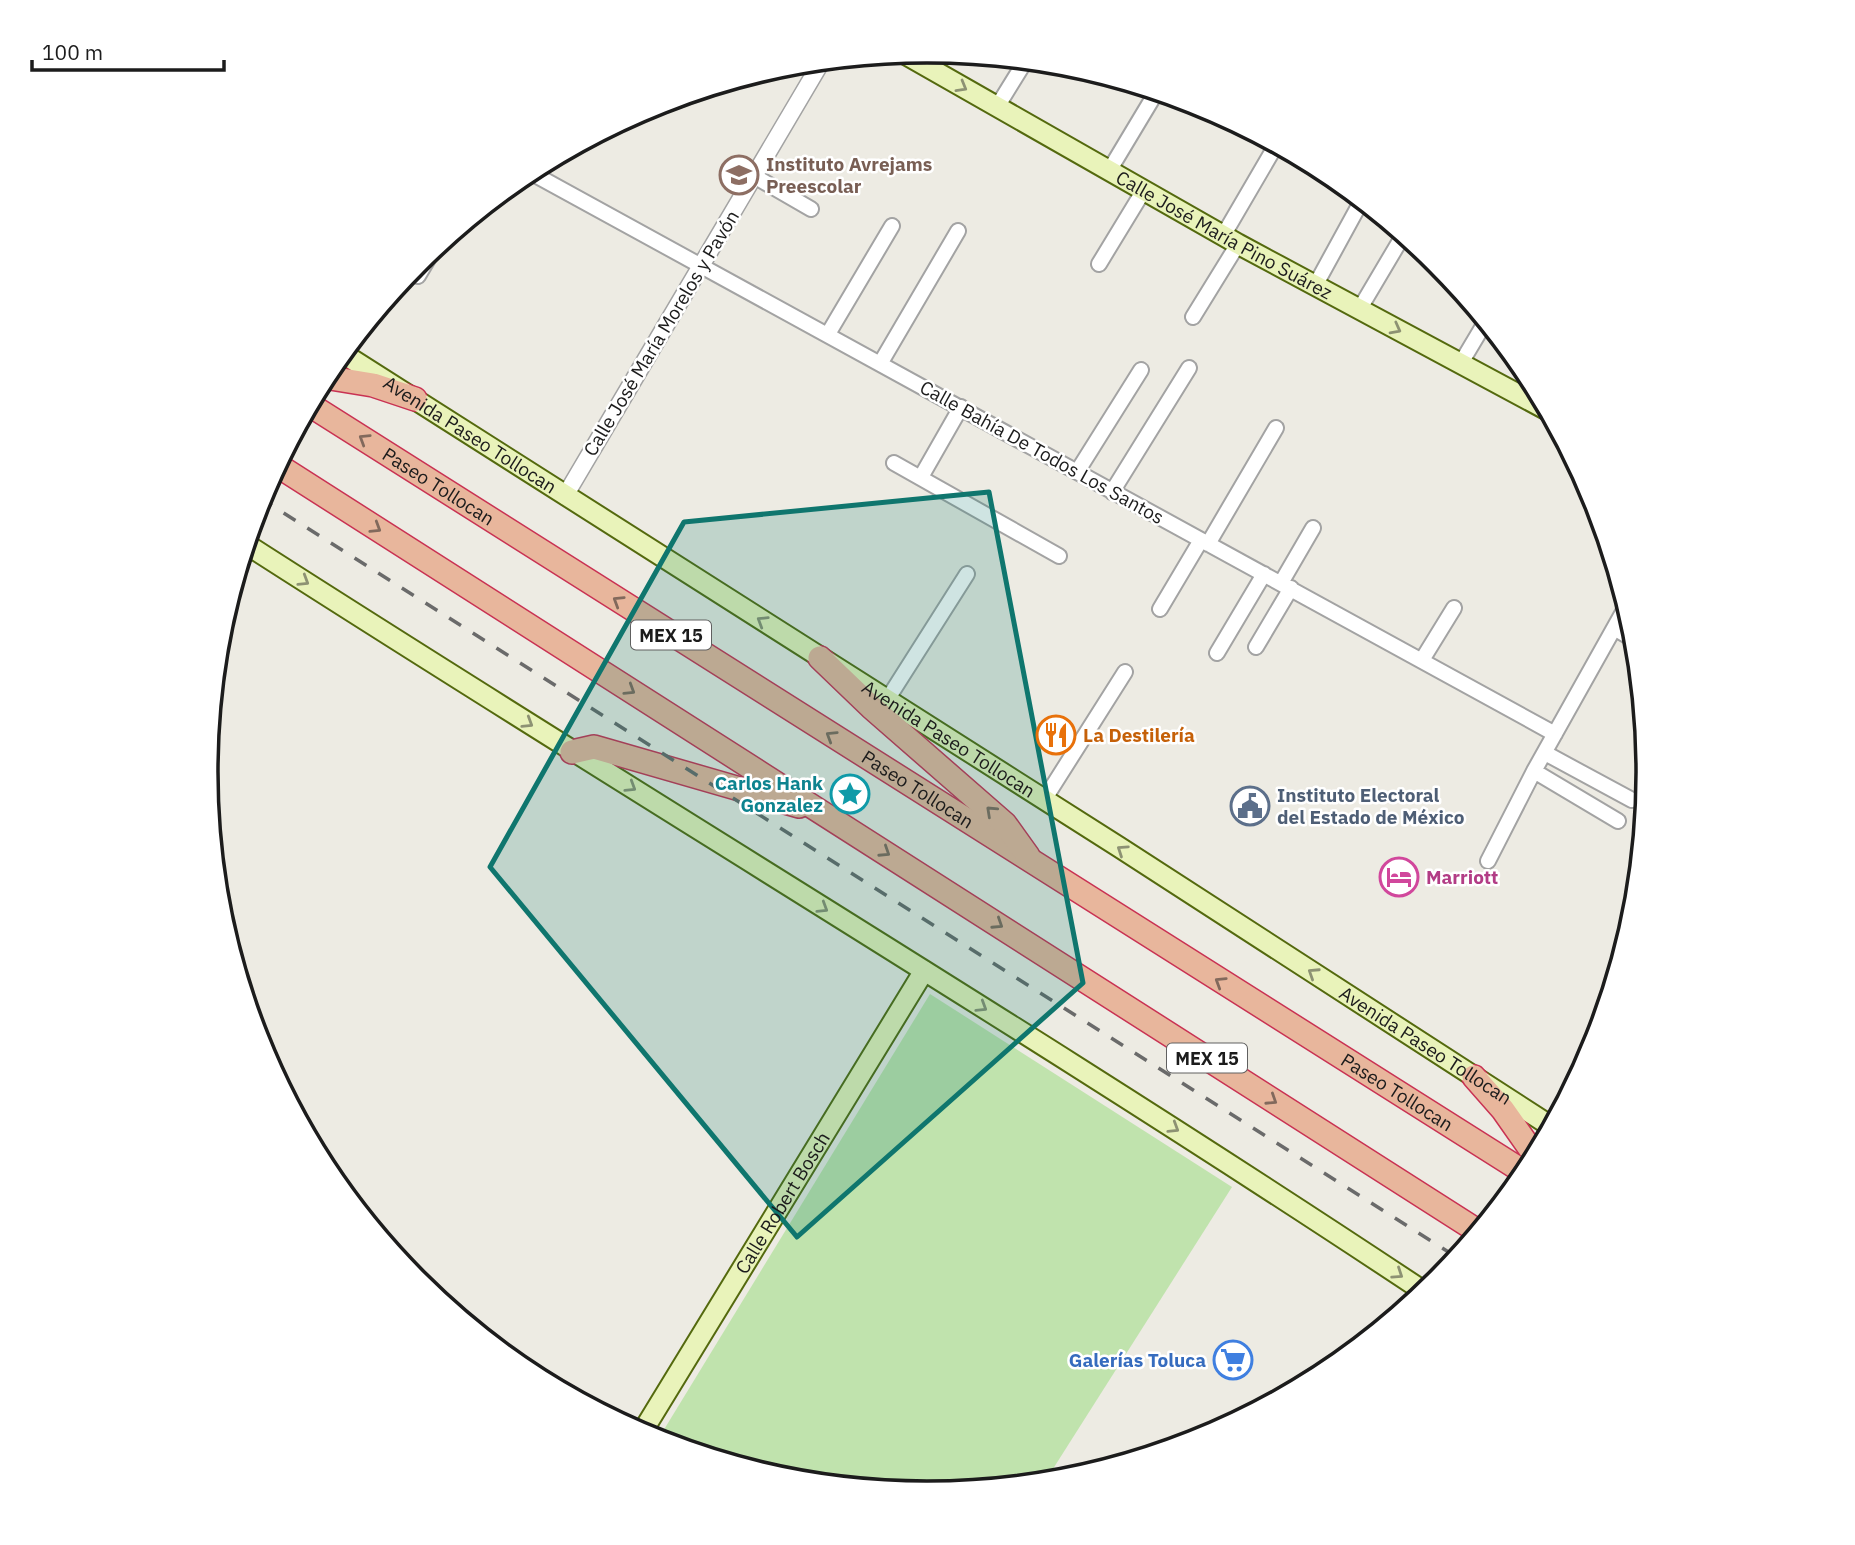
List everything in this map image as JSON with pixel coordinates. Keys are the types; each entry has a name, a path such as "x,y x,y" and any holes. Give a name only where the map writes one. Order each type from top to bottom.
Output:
{"highway":[{"path":"337,379 373,385 415,399"},
{"name":"Paseo Tollocan","path":"318,410 1517,1167"},
{"name":"MEX 15","path":"286,470 1470,1228"},
{"path":"820,658 1005,824 1033,864"},
{"path":"572,751 594,747 830,817"},
{"path":"1474,1077 1503,1110 1529,1147"}],"main road":[{"name":"Calle José María Pino Suárez","path":"921,63 1359,310 1461,363 1523,387"},
{"name":"Avenida Paseo Tollocan","path":"352,359 887,699 1545,1122"},
{"path":"254,549 1248,1174 1416,1286"},
{"name":"Calle Robert Bosch","path":"647,1424 924,971"}],"street":[{"path":"998,107 1021,69"},
{"name":"Calle José María Morelos y Pavón","path":"565,496 815,72"},
{"path":"1109,171 1152,100"},
{"path":"1193,317 1272,153"},
{"path":"754,176 811,209"},
{"name":"Calle Bahía De Todos Los Santos","path":"541,178 1555,734"},
{"path":"1099,264 1144,190"},
{"path":"1315,286 1357,209"},
{"path":"828,334 892,226"},
{"path":"880,363 958,231"},
{"path":"1359,310 1399,243"},
{"path":"1461,363 1481,330"},
{"path":"1112,492 1189,368"},
{"path":"1077,472 1141,370"},
{"path":"921,477 961,407"},
{"path":"1160,609 1276,428"},
{"path":"894,463 1059,556"},
{"path":"1256,647 1313,528"},
{"path":"887,699 967,574"},
{"path":"1217,653 1264,574"},
{"path":"1422,660 1454,608"},
{"path":"1488,861 1534,771 1620,618"},
{"path":"1614,628 1623,633"},
{"path":"1044,800 1125,672"},
{"path":"1545,753 1632,800"},
{"path":"1534,771 1618,821"}],"highlighted area":[{"path":"989,492 1083,983 797,1237 490,867 684,522"}],"green space":[{"path":"930,994 1232,1187 1052,1470 1020,1476 928,1482 835,1476 744,1458 663,1431"}],"railway":[{"path":"271,505 1449,1252"}],"place":[{"name":"Instituto Avrejams Preescolar","path":"739,175"},
{"name":"La Destilería","path":"1056,735"},
{"name":"Carlos Hank Gonzalez","path":"850,794"},
{"name":"Instituto Electoral del Estado de México","path":"1250,806"},
{"name":"Marriott","path":"1399,877"},
{"name":"Galerías Toluca","path":"1233,1360"}]}
